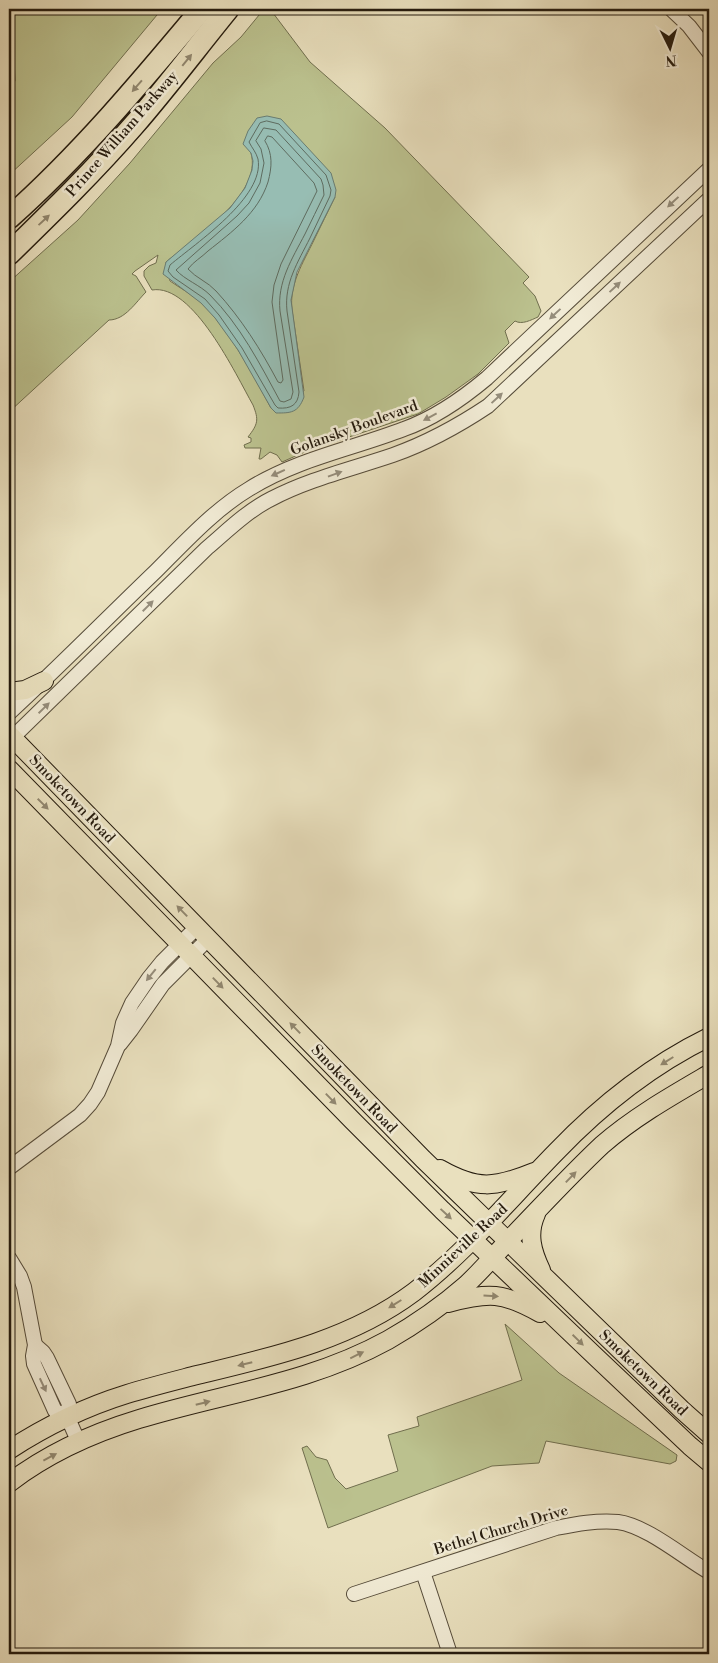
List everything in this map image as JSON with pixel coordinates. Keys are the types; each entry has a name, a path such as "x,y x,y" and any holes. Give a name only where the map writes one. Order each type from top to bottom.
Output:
{"highway":[{"name":"Prince William Parkway","path":"9,218 62,168 113,114 202,9"},
{"name":"Prince William Parkway","path":"9,254 102,161 135,124 228,9"}],"main road":[{"path":"9,692 25,690 44,681"},
{"name":"Smoketown Road","path":"10,738 423,1159 544,1278 709,1434"},
{"name":"Smoketown Road","path":"9,770 353,1121 492,1258 709,1462"},
{"name":"Minnieville Road","path":"9,1450 67,1416 99,1403 306,1347 328,1339 383,1312 412,1293 474,1240 563,1144 626,1089 681,1052 709,1037"},
{"name":"Minnieville Road","path":"9,1483 48,1457 110,1429 140,1419 286,1382 352,1358 412,1326 467,1284 596,1151 622,1129 709,1074"},
{"path":"423,1159 462,1180 486,1185 508,1182 539,1170"},
{"path":"537,1212 532,1225 531,1243 544,1278"},
{"path":"443,1304 475,1296 504,1296 526,1304 562,1325"}],"street":[{"path":"671,9 689,26 709,52"},
{"name":"Golansky Boulevard","path":"9,712 44,681 225,506 253,486 274,475 307,461 405,429 431,417 464,397 526,342 709,170"},
{"path":"10,738 207,548 235,524 271,499 408,449 451,430 488,406 709,199"},
{"path":"526,342 541,357"},
{"path":"253,486 263,504"},
{"path":"9,1168 80,1115 90,1104 98,1092 118,1046 123,1023 132,1003 149,978 185,950 203,933"},
{"path":"9,1258 20,1276 24,1287 35,1345 33,1359 38,1374 55,1411 67,1416 79,1443"},
{"name":"Bethel Church Drive","path":"354,1594 556,1528 578,1523 619,1522 654,1537 709,1572"},
{"path":"423,1572 450,1654"}],"green space":[{"path":"12,9 162,9 72,117 9,175 9,89 15,81"},
{"path":"264,9 270,9 310,62 385,128 529,277 523,283 535,296 541,311 538,317 524,322 515,321 505,331 509,343 478,374 418,414 307,451 282,462 277,455 270,452 259,459 261,448 245,448 244,445 251,442 251,438 248,437 254,429 256,422 255,410 212,334 183,301 167,292 152,290 144,276 144,271 156,263 158,255 132,274 136,276 146,292 134,305 120,317 109,320 9,412 9,282 78,220 130,163 213,63 241,37","holes":["251,153 335,197 301,265 293,291 292,310 304,391 271,408 240,353 222,326 202,303 170,281 166,262 208,228 237,199 247,184 252,169"]},
{"path":"505,1324 559,1373 677,1455 676,1461 670,1464 546,1441 539,1463 492,1466 328,1528 302,1448 307,1446 316,1457 327,1460 335,1478 346,1489 398,1471 388,1435 419,1426 417,1417 522,1380"}],"water":[{"path":"267,116 281,119 331,173 336,190 335,197 297,272 291,300 304,397 296,409 286,413 276,413 271,408 238,350 215,318 201,303 163,274 166,262 230,208 245,188 252,170 253,161 251,153 243,144 248,131 257,118"}]}
